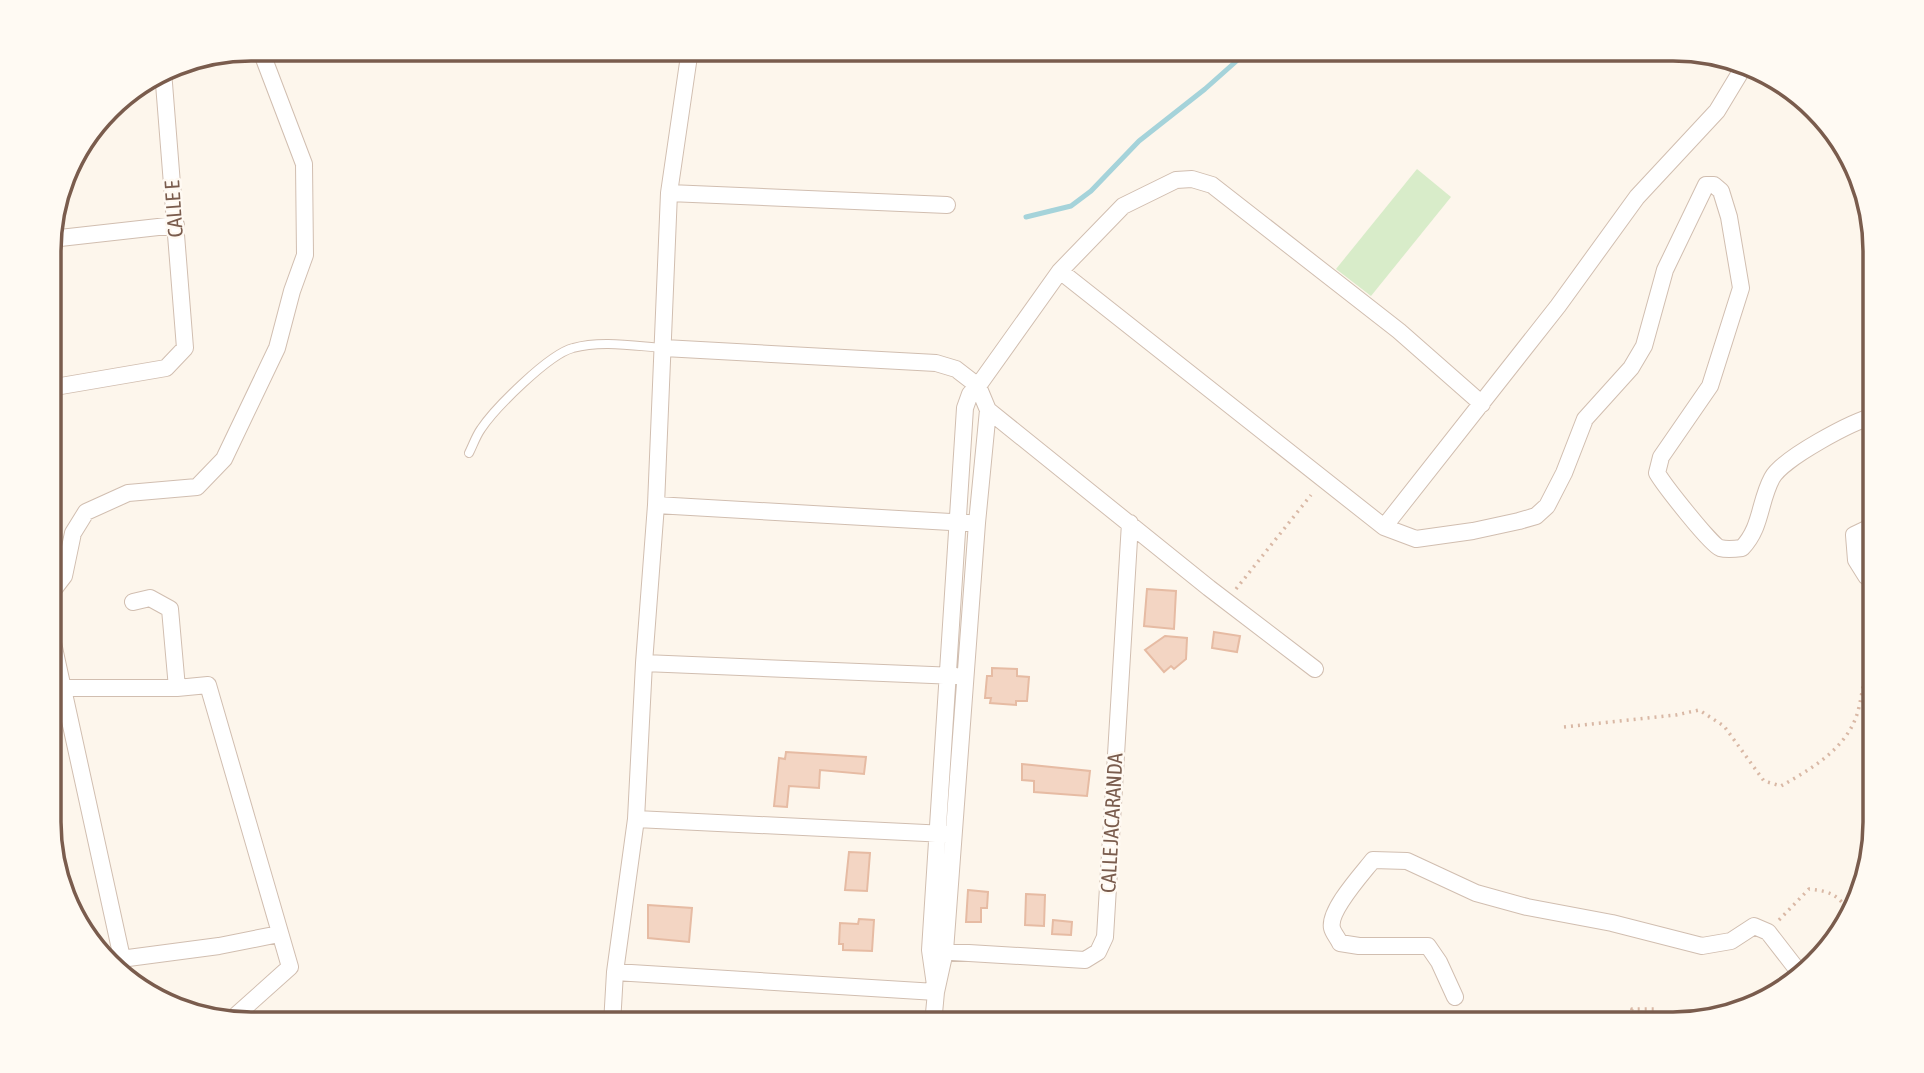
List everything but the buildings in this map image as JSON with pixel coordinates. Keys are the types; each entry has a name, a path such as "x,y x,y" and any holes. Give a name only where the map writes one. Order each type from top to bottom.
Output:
{"street":[{"path":"61,580 73,533 86,512 128,493 197,487 224,458 277,348 305,255 304,164 265,61"},
{"path":"613,1012 615,972 636,819 656,505 670,193 688,61"},
{"path":"1384,527 1558,306 1637,197 1717,111 1739,74"},
{"name":"CALLE E","path":"61,386 166,368 185,348 164,83"},
{"path":"934,1012 938,951 937,833 965,408 970,394 1060,271 1123,206 1176,180 1192,179 1212,185 1399,331 1482,404"},
{"path":"1060,271 1384,527 1416,538 1473,531 1536,516 1547,506 1564,473 1585,419 1631,368 1644,345 1665,270 1706,185 1714,185 1721,191 1729,217 1741,288 1710,386 1661,457 1657,474 1665,487 1691,515 1710,542 1719,548 1742,548 1753,537 1772,475 1815,442 1862,422"},
{"path":"670,193 947,205"},
{"path":"62,238 176,225"},
{"path":"664,348 936,363 956,369 978,386 988,410 977,523 955,834 938,951"},
{"path":"988,410 1315,669"},
{"path":"656,505 977,523"},
{"name":"CALLE JACARANDA","path":"938,951 1084,960 1098,952 1105,937 1130,523"},
{"path":"1862,531 1854,535 1856,560 1862,570"},
{"path":"133,603 150,598 170,609 177,688"},
{"path":"644,663 966,676"},
{"path":"61,683 115,954"},
{"path":"62,688 177,688 208,685 290,967 241,1011"},
{"path":"636,819 955,834"},
{"path":"1455,997 1428,946 1359,946 1340,943 1332,929 1332,919 1340,903 1373,860 1407,861 1489,897 1612,923 1702,946 1731,941 1754,926 1768,932 1795,966"},
{"path":"120,958 219,946 279,934"},
{"path":"615,972 936,992"}],"lane":[{"path":"469,453 481,429 509,398 545,364 570,348 605,344 664,348"}],"path":[{"path":"1226,601 1311,495"},
{"path":"1564,727 1699,710 1724,726 1764,781 1780,786 1822,761 1841,743 1857,714 1862,686"},
{"path":"1768,932 1809,889 1829,891 1843,904"},
{"path":"1632,1011 1656,1009"}],"green space":[{"path":"1417,169 1451,197 1371,296 1336,269"}],"waterway":[{"path":"1026,217 1071,206 1091,191 1139,141 1236,61"}]}
